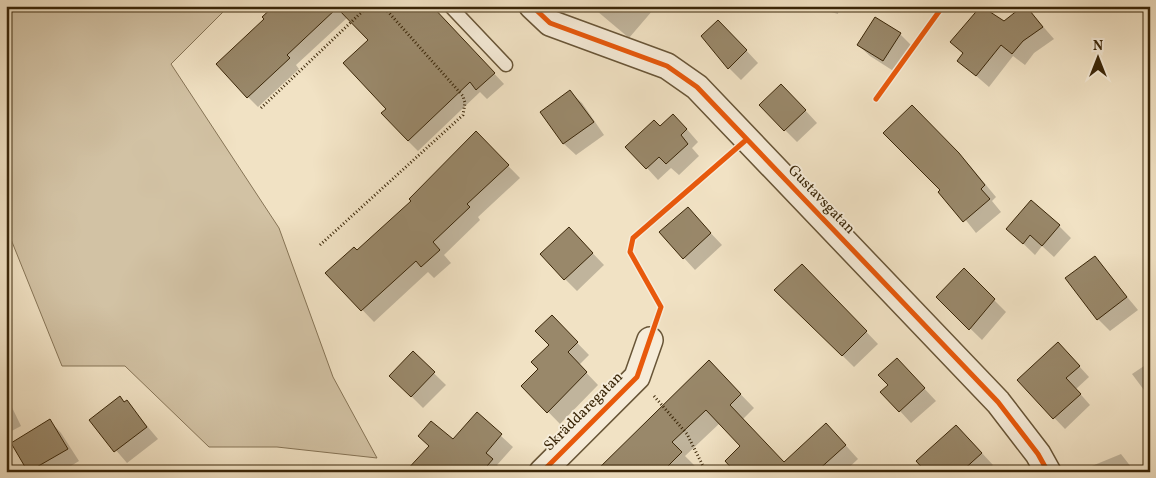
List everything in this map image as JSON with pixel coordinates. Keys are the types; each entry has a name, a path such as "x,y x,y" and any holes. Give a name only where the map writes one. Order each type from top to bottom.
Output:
{"street":[{"name":"Gustavsgatan","path":"532,6 550,23 667,66 697,87 998,402 1038,454 1048,472"},
{"name":"Skräddaregatan","path":"542,472 637,377 650,340"}],"lane":[{"path":"450,6 506,65"}],"path":[{"path":"261,108 368,6"},
{"path":"320,244 462,115 464,109 465,103 462,96 383,6"},
{"path":"637,377 687,434 706,472"}],"shaded area":[{"path":"6,6 229,6 171,64 279,228 333,377 377,458 277,447 209,447 125,366 62,366 6,227"}],"building":[{"path":"274,6 432,6 495,73 476,90 470,82 408,141 381,113 386,109 343,63 368,40 337,8 287,55 290,58 247,98 216,64 264,19 262,17"},
{"path":"981,6 1004,21 1023,6 1026,6 1043,27 1023,41 1012,54 1001,45 976,76 957,61 963,53 950,42"},
{"path":"875,17 901,33 883,61 857,45"},
{"path":"718,20 747,50 728,69 701,36"},
{"path":"781,84 806,110 784,131 759,105"},
{"path":"570,90 594,122 563,144 540,112"},
{"path":"912,105 959,153 985,185 981,189 990,199 963,222 938,192 940,190 883,133"},
{"path":"673,114 687,129 681,135 688,144 666,164 659,157 646,169 625,147 654,120 660,126"},
{"path":"476,131 509,165 467,204 470,207 433,242 440,250 421,267 416,261 361,311 325,273 354,247 357,250 411,201 409,199"},
{"path":"1031,200 1060,225 1042,246 1030,235 1023,244 1006,229"},
{"path":"688,207 711,233 683,259 659,232"},
{"path":"569,227 593,253 564,280 540,254"},
{"path":"1095,256 1127,297 1097,320 1065,278"},
{"path":"802,264 867,331 842,356 774,290"},
{"path":"964,268 995,299 969,330 936,297"},
{"path":"552,315 578,342 568,352 587,372 547,413 521,386 538,369 531,362 549,345 535,331"},
{"path":"1058,342 1080,366 1066,378 1081,394 1053,419 1017,380"},
{"path":"413,351 435,372 411,397 389,376"},
{"path":"897,358 925,388 899,412 880,392 888,385 878,375"},
{"path":"709,360 741,394 730,405 784,462 826,423 846,445 816,472 735,472 725,461 740,446 706,410 672,442 682,452 662,472 595,472"},
{"path":"120,396 124,402 127,400 147,427 114,452 89,420"},
{"path":"477,412 502,434 486,453 493,459 482,472 405,472 429,446 418,436 431,421 453,439"},
{"path":"50,419 68,449 28,472 11,443"},
{"path":"956,425 982,453 961,472 926,472 916,461"}],"cycle path":[{"path":"532,6 550,23 667,66 697,87 998,402 1038,454 1048,472"},
{"path":"876,99 943,6"},
{"path":"542,472 637,377 661,307 630,252 633,238 746,140"}]}
